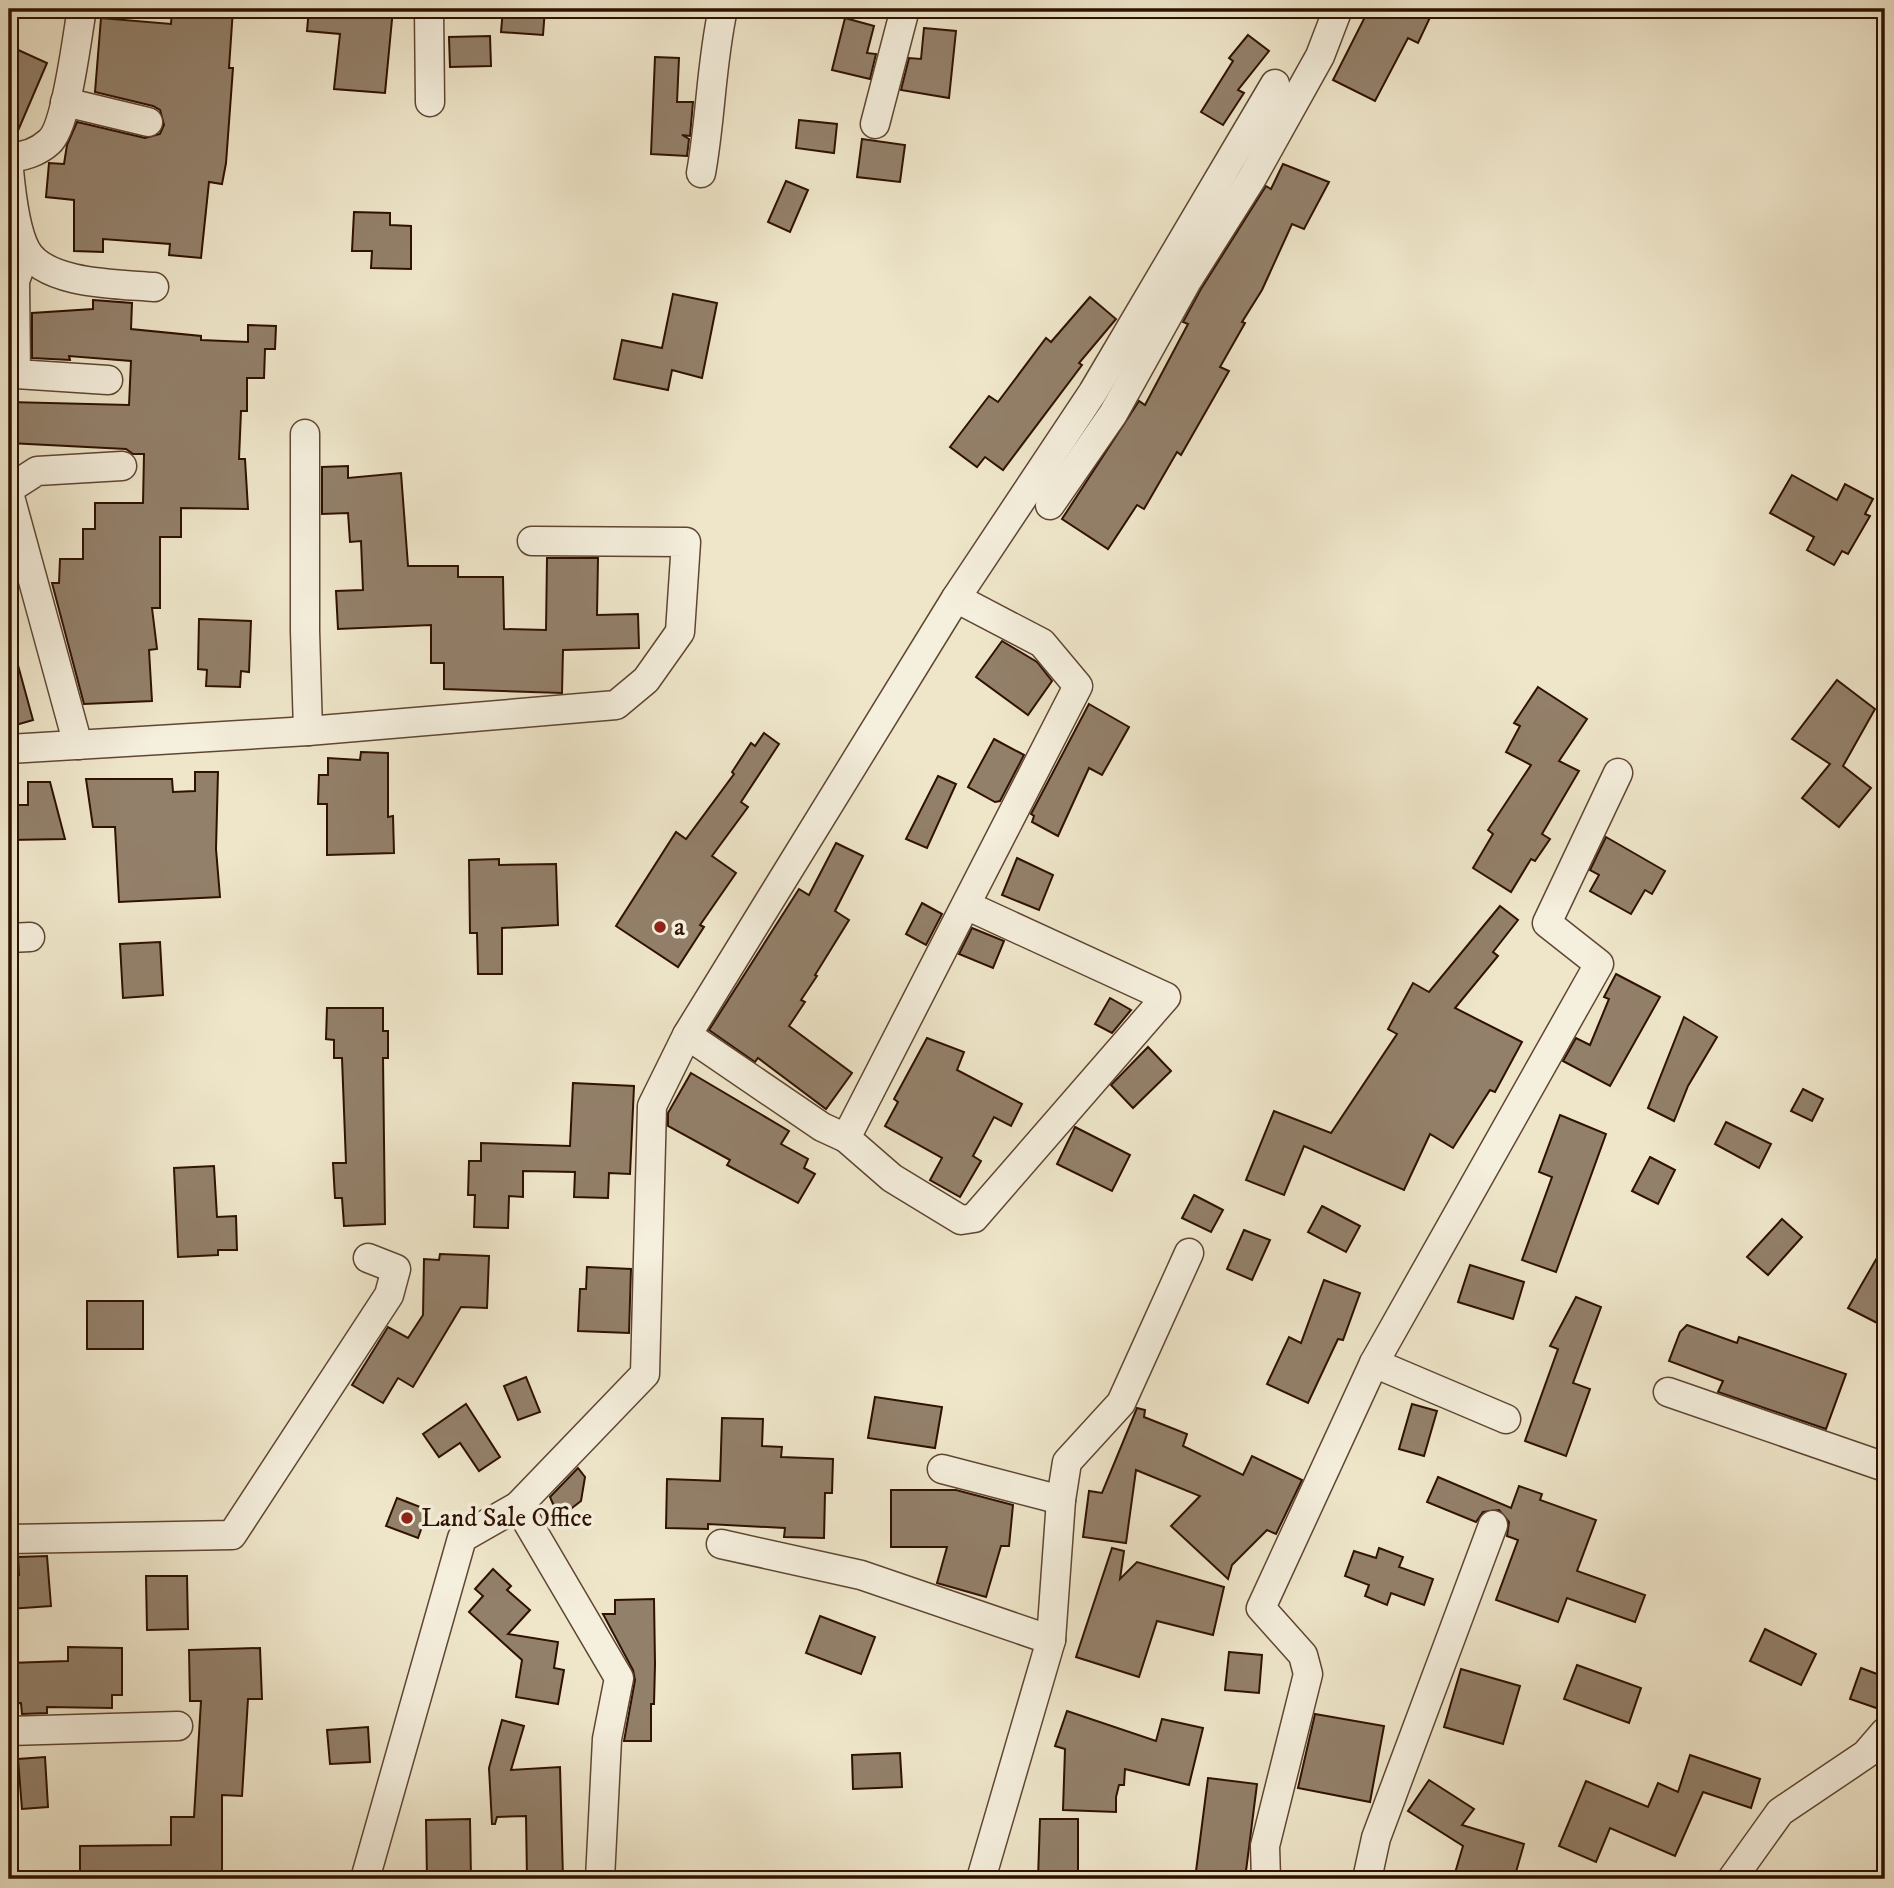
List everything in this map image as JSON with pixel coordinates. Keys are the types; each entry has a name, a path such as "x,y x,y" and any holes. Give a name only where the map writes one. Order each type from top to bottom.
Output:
{"street":[{"path":"9,157 24,157 51,141 65,102 82,9"},
{"path":"429,9 430,102"},
{"path":"701,173 723,9"},
{"path":"874,124 905,9"},
{"path":"1050,505 1113,414 1187,281 1252,178 1320,56 1338,9"},
{"path":"365,1879 462,1538 517,1506 645,1374 652,1106 687,1035 956,598 1093,393 1275,84"},
{"path":"65,102 148,122"},
{"path":"9,170 26,251 15,281 16,374 108,380"},
{"path":"26,251 46,269 86,281 154,287"},
{"path":"306,434 304,631 308,731"},
{"path":"78,745 9,491 37,471 122,466"},
{"path":"9,749 308,731 616,705 646,680 680,632 686,542 532,541"},
{"path":"846,1138 968,906 1079,686 1042,643 956,598"},
{"path":"1266,1879 1265,1846 1308,1674 1303,1655 1261,1608 1374,1363 1599,964 1547,923 1618,773"},
{"path":"687,1035 822,1127 846,1138 903,1185 961,1220 974,1218 1166,997 968,906"},
{"path":"981,1879 1051,1640 1061,1500 1067,1462 1121,1403 1189,1253"},
{"path":"9,1539 232,1535 389,1295 396,1269 368,1258"},
{"path":"1374,1363 1506,1419"},
{"path":"1668,1392 1885,1467"},
{"path":"942,1469 1061,1500"},
{"path":"517,1506 619,1678 607,1739 600,1879"},
{"path":"1367,1879 1376,1838 1493,1525"},
{"path":"720,1544 861,1574 1051,1640"},
{"path":"9,1731 178,1726"},
{"path":"1732,1879 1780,1812 1866,1754 1885,1732"}],"building":[{"path":"172,9 233,9 229,68 233,68 226,163 222,184 209,182 201,258 169,255 170,244 103,239 103,252 74,251 74,200 46,197 49,163 64,164 67,145 77,122 145,138 160,134 164,125 160,110 153,106 95,92 101,18 171,24"},
{"path":"309,9 393,9 385,93 334,89 340,34 307,31"},
{"path":"503,9 545,9 543,35 501,32"},
{"path":"1369,9 1434,9 1418,43 1408,38 1375,101 1333,80"},
{"path":"845,18 874,26 867,53 876,54 870,79 832,70"},
{"path":"924,28 956,31 949,98 901,90 909,58 921,59"},
{"path":"1248,35 1269,51 1238,90 1244,93 1223,125 1201,112 1233,61 1229,58"},
{"path":"490,36 491,66 450,67 449,37"},
{"path":"16,49 47,63 14,140 9,140 9,66"},
{"path":"655,57 679,58 677,102 693,102 690,136 682,135 689,139 687,156 651,154"},
{"path":"799,120 837,124 834,153 796,148"},
{"path":"862,139 905,145 900,182 857,177"},
{"path":"1283,164 1329,182 1304,229 1292,224 1262,290 1242,322 1245,323 1220,367 1229,371 1181,455 1177,452 1144,509 1137,505 1108,549 1062,519 1139,401 1145,405 1188,324 1183,322 1201,289 1266,186 1271,189"},
{"path":"786,181 808,190 790,232 768,222"},
{"path":"354,212 390,213 390,225 411,226 411,269 371,268 372,251 352,251"},
{"path":"673,294 717,303 702,378 672,370 668,390 614,379 622,340 662,348"},
{"path":"1090,297 1116,319 1079,363 1082,365 1003,470 985,457 977,467 950,447 989,396 998,402 1046,338 1051,342"},
{"path":"93,300 132,303 131,329 201,336 201,340 248,342 248,325 276,326 275,349 265,349 264,378 247,378 247,411 241,411 239,459 245,459 248,509 181,508 181,537 160,537 160,608 152,608 157,649 149,650 152,701 84,704 52,583 59,583 60,559 83,559 83,529 95,529 95,503 143,503 144,454 133,454 126,449 9,443 9,402 129,405 131,361 69,356 70,360 32,358 32,313 93,309"},
{"path":"348,466 348,478 401,473 408,566 458,566 458,577 503,577 504,629 546,630 547,558 598,558 597,615 638,614 639,648 563,650 562,693 444,689 444,663 431,663 431,625 338,629 336,591 363,590 361,541 350,542 348,513 322,514 322,467"},
{"path":"1792,475 1837,500 1845,484 1873,499 1865,514 1870,516 1848,554 1842,551 1834,565 1807,550 1814,537 1770,513"},
{"path":"199,619 251,621 249,672 241,671 240,687 206,686 207,670 198,669"},
{"path":"1002,641 1037,662 1052,681 1028,715 976,677"},
{"path":"16,658 33,720 9,727 9,659"},
{"path":"1837,680 1875,709 1843,766 1871,788 1839,827 1802,798 1830,764 1792,739"},
{"path":"1538,687 1587,719 1559,761 1579,771 1542,834 1550,839 1535,861 1531,859 1511,892 1473,868 1493,834 1488,830 1531,765 1506,752 1520,726 1514,723"},
{"path":"1089,704 1129,727 1102,775 1089,768 1058,836 1032,822 1034,816 1031,814"},
{"path":"764,733 779,744 741,802 748,807 712,856 736,873 700,925 704,927 678,967 616,926 676,832 686,839 734,774 732,772 751,743 755,746"},
{"path":"994,739 1024,755 1000,801 995,802 968,787"},
{"path":"361,752 388,753 388,817 393,816 394,853 327,855 327,804 318,804 319,775 328,775 328,758 360,760"},
{"path":"195,772 218,772 216,849 220,897 119,902 115,827 93,827 86,779 172,779 173,792 195,791"},
{"path":"938,776 956,784 927,848 906,839"},
{"path":"28,782 50,782 65,839 9,840 9,805 28,805"},
{"path":"1606,837 1665,871 1652,894 1645,890 1631,914 1590,891 1599,875 1590,870"},
{"path":"836,843 863,856 835,911 849,920 815,975 817,976 801,1000 805,1002 789,1026 852,1073 826,1109 758,1058 755,1062 709,1030 799,889 809,895"},
{"path":"1017,858 1053,875 1039,910 1002,895"},
{"path":"499,859 499,865 556,864 558,925 502,928 502,974 478,974 477,933 470,933 469,860"},
{"path":"922,903 942,914 926,945 906,934"},
{"path":"1500,906 1518,920 1493,952 1498,956 1455,1008 1522,1042 1495,1092 1490,1090 1453,1148 1430,1134 1404,1190 1304,1146 1284,1195 1246,1180 1274,1111 1331,1133 1397,1034 1388,1029 1413,983 1429,992"},
{"path":"972,928 1004,941 993,968 959,954"},
{"path":"160,942 163,995 123,998 120,944"},
{"path":"1616,974 1660,997 1610,1086 1563,1061 1576,1038 1590,1045 1609,999 1604,997"},
{"path":"1110,998 1131,1010 1112,1033 1095,1024"},
{"path":"327,1008 383,1008 383,1031 388,1031 388,1058 383,1058 385,1224 344,1226 342,1198 335,1198 333,1163 346,1163 342,1058 334,1058 334,1040 326,1039"},
{"path":"1684,1017 1717,1037 1688,1086 1674,1121 1648,1108"},
{"path":"927,1038 964,1052 957,1070 1022,1104 1011,1126 994,1117 973,1156 981,1161 960,1197 930,1180 942,1158 885,1126 898,1102 894,1099"},
{"path":"1148,1047 1171,1071 1133,1108 1111,1085"},
{"path":"691,1073 789,1131 781,1144 808,1159 804,1168 815,1174 798,1203 727,1165 730,1160 668,1126 668,1113"},
{"path":"573,1083 634,1086 630,1174 609,1173 608,1198 574,1197 575,1172 523,1171 523,1197 509,1196 508,1228 474,1227 475,1195 468,1195 469,1161 481,1161 481,1143 570,1146"},
{"path":"1803,1089 1823,1099 1812,1121 1791,1111"},
{"path":"1560,1115 1606,1134 1556,1272 1522,1260 1552,1177 1539,1172"},
{"path":"1726,1122 1771,1144 1759,1168 1715,1144"},
{"path":"1075,1127 1130,1155 1112,1191 1057,1164"},
{"path":"1650,1157 1675,1170 1658,1204 1632,1191"},
{"path":"214,1166 217,1217 236,1216 237,1250 218,1250 218,1255 178,1257 174,1168"},
{"path":"1194,1195 1223,1210 1211,1232 1182,1218"},
{"path":"1322,1206 1360,1226 1346,1252 1308,1232"},
{"path":"1782,1219 1802,1237 1768,1275 1747,1257"},
{"path":"1244,1230 1270,1240 1252,1280 1227,1269"},
{"path":"1885,1244 1885,1327 1848,1308"},
{"path":"440,1254 489,1256 487,1308 461,1307 413,1387 398,1378 383,1403 352,1385 388,1327 408,1338 423,1315 424,1259 439,1260"},
{"path":"1470,1265 1524,1282 1513,1319 1458,1302"},
{"path":"587,1267 631,1269 629,1333 578,1331 580,1289 586,1289"},
{"path":"1324,1280 1360,1293 1343,1340 1338,1339 1308,1403 1267,1384 1289,1337 1301,1343"},
{"path":"1576,1297 1601,1307 1573,1383 1590,1389 1566,1456 1525,1441 1558,1349 1550,1346"},
{"path":"87,1301 143,1301 143,1349 87,1349"},
{"path":"1687,1325 1737,1343 1739,1337 1846,1374 1826,1429 1718,1392 1723,1381 1669,1361 1680,1332"},
{"path":"526,1377 540,1412 518,1420 504,1386"},
{"path":"875,1397 942,1407 935,1448 868,1438"},
{"path":"466,1404 500,1457 479,1471 460,1443 439,1457 423,1434"},
{"path":"1412,1404 1437,1411 1424,1456 1399,1449"},
{"path":"1137,1408 1145,1410 1144,1417 1187,1434 1183,1446 1243,1475 1252,1456 1302,1480 1276,1534 1267,1530 1232,1565 1228,1579 1171,1526 1200,1496 1136,1470 1126,1543 1083,1537 1089,1491 1102,1493"},
{"path":"722,1418 763,1419 762,1446 782,1447 781,1457 833,1459 832,1493 825,1493 824,1538 784,1537 785,1528 708,1524 708,1529 666,1528 667,1479 720,1481"},
{"path":"578,1468 585,1477 581,1501 559,1518 550,1497"},
{"path":"1438,1477 1511,1508 1519,1486 1542,1494 1540,1500 1596,1520 1577,1571 1645,1595 1635,1622 1567,1598 1558,1622 1496,1600 1518,1540 1507,1536 1509,1522 1499,1510 1483,1512 1476,1522 1427,1502"},
{"path":"891,1490 956,1490 1013,1505 1009,1546 1001,1546 986,1597 937,1583 947,1547 891,1547"},
{"name":"Land Sale Office","path":"397,1498 428,1510 418,1538 386,1526"},
{"path":"1112,1548 1124,1551 1120,1579 1137,1562 1224,1587 1213,1635 1157,1621 1139,1677 1076,1657"},
{"path":"1379,1548 1403,1557 1399,1567 1433,1579 1424,1605 1391,1593 1387,1605 1365,1596 1369,1585 1345,1576 1354,1551 1376,1558"},
{"path":"47,1556 51,1606 9,1609 9,1575 19,1575 18,1557"},
{"path":"493,1569 511,1586 507,1590 530,1610 508,1634 558,1642 554,1668 564,1670 558,1704 516,1697 522,1660 469,1612 483,1596 475,1589"},
{"path":"146,1576 187,1576 188,1629 147,1630"},
{"path":"654,1599 655,1664 651,1741 624,1741 635,1680 633,1670 603,1614 615,1614 615,1600"},
{"path":"820,1616 875,1637 861,1674 806,1653"},
{"path":"1765,1629 1816,1654 1801,1685 1750,1661"},
{"path":"68,1647 122,1648 122,1695 112,1695 112,1708 47,1707 47,1713 22,1714 21,1703 9,1704 9,1663 68,1661"},
{"path":"260,1648 262,1699 248,1699 242,1796 222,1795 222,1879 80,1879 80,1846 171,1845 171,1817 194,1817 201,1701 190,1701 189,1650"},
{"path":"1229,1652 1262,1655 1259,1693 1225,1690"},
{"path":"1577,1665 1641,1688 1629,1723 1564,1699"},
{"path":"1861,1668 1885,1677 1885,1711 1850,1699"},
{"path":"1461,1669 1520,1686 1503,1744 1444,1727"},
{"path":"1067,1711 1156,1741 1162,1719 1203,1728 1189,1785 1125,1769 1124,1785 1119,1785 1116,1797 1116,1812 1063,1810 1065,1749 1055,1746"},
{"path":"1315,1714 1384,1726 1370,1802 1298,1788"},
{"path":"502,1720 524,1726 511,1770 560,1767 563,1879 527,1879 526,1816 497,1817 495,1824 492,1824 489,1768"},
{"path":"368,1727 370,1762 330,1764 327,1730"},
{"path":"900,1753 902,1787 853,1789 852,1755"},
{"path":"1690,1755 1760,1779 1751,1808 1703,1792 1675,1856 1610,1828 1596,1862 1559,1846 1586,1781 1648,1807 1658,1783 1678,1792"},
{"path":"45,1757 48,1807 22,1809 18,1759"},
{"path":"1208,1778 1257,1784 1245,1879 1195,1879"},
{"path":"1429,1780 1474,1809 1462,1825 1524,1844 1514,1879 1475,1879 1455,1873 1463,1846 1408,1811"},
{"path":"470,1819 471,1879 427,1879 426,1820"},
{"path":"1040,1819 1078,1819 1078,1879 1038,1879"}],"place":[{"name":"a","path":"660,927"},
{"name":"Land Sale Office","path":"407,1518"}]}
